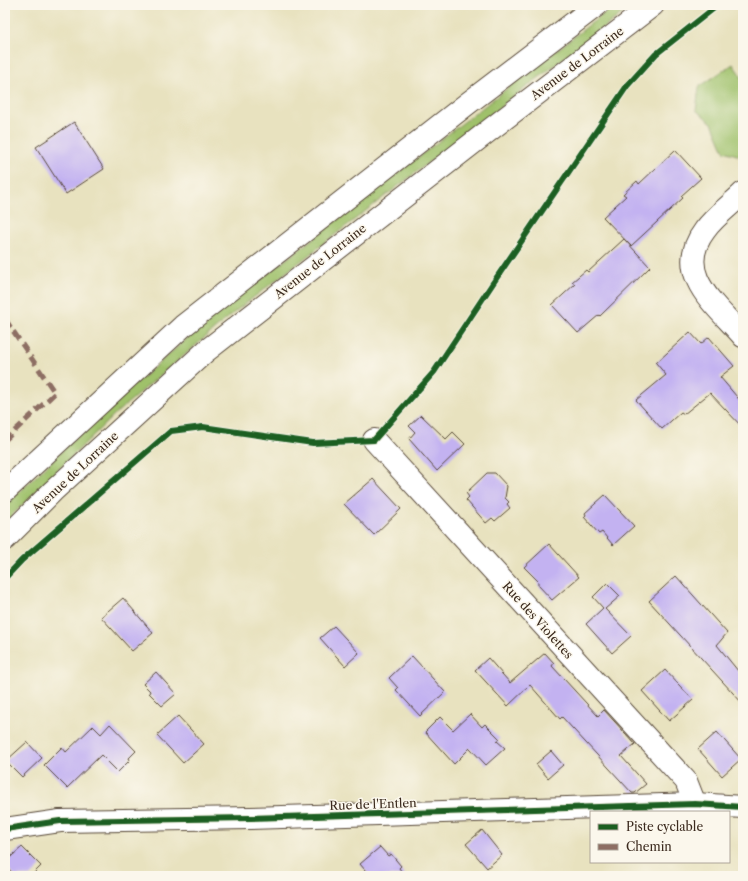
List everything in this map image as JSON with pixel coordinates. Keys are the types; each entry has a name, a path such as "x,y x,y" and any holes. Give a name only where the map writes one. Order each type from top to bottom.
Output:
{"main road":[{"path":"5,491 183,326 597,5"},
{"name":"Avenue de Lorraine","path":"5,539 53,491 206,350 484,133 653,5"},
{"path":"743,194 706,228 696,242 693,262 696,280 705,294 743,336"},
{"name":"Rue des Violettes","path":"374,440 686,782 695,804"},
{"name":"Rue de l'Entlen","path":"5,829 60,821 250,818 695,804 743,807"}],"green space":[{"path":"615,5 633,5 236,311 115,414 5,522 5,506 96,418 213,316"},
{"path":"733,64 743,79 743,157 724,151 712,123 696,110 699,87"}],"building":[{"path":"74,122 104,169 66,194 36,147"},
{"path":"675,150 701,178 681,196 683,198 631,246 603,217 626,196 623,194 637,181 639,184"},
{"path":"624,239 650,267 600,316 599,315 578,333 552,305 575,284 572,282 586,270 588,272"},
{"path":"690,332 701,344 709,337 734,366 720,377 743,404 743,428 710,393 684,414 681,412 662,429 636,400 666,375 656,363"},
{"path":"421,415 446,439 453,432 465,444 437,471 409,439 415,432 409,426"},
{"path":"487,473 495,473 507,486 505,498 509,502 507,504 510,508 495,521 492,518 486,523 466,500 469,497 466,493"},
{"path":"373,479 401,509 374,535 344,504"},
{"path":"605,495 634,526 613,545 602,532 599,534 584,517 586,515 585,513"},
{"path":"549,544 579,577 552,600 538,585 538,581 524,567"},
{"path":"676,576 727,633 717,645 743,677 743,704 649,601"},
{"path":"607,583 620,596 605,609 631,636 612,653 586,624 603,608 593,597"},
{"path":"123,598 153,633 132,651 101,617"},
{"path":"334,626 359,653 345,666 320,638"},
{"path":"545,653 554,663 552,666 598,716 604,710 635,744 621,756 646,784 635,793 632,793 562,717 560,719 530,685 508,706 475,670 488,658 510,683"},
{"path":"412,656 445,692 420,716 396,690 398,688 389,678"},
{"path":"665,670 693,700 669,721 642,691"},
{"path":"156,672 176,694 162,706 149,693 150,691 143,684"},
{"path":"470,714 482,727 485,724 500,739 497,741 505,748 486,765 470,748 454,764 425,732 440,717 453,730"},
{"path":"178,716 204,744 183,763 157,735"},
{"path":"110,724 136,751 129,758 130,760 118,772 101,755 67,788 44,765 62,747 66,752 93,726 101,734"},
{"path":"717,732 741,759 722,776 698,749"},
{"path":"27,742 42,758 22,777 6,761"},
{"path":"551,751 563,765 548,778 536,764"},
{"path":"482,830 502,855 487,868 466,844"},
{"path":"22,847 41,866 31,876 15,876 5,865 5,862"},
{"path":"380,847 388,856 391,854 401,866 399,868 405,876 370,876 360,864"}],"marked path":[{"path":"5,319 55,393 5,440"}],"cycle path":[{"path":"5,578 22,560 171,431 203,427 313,443 374,440 434,372 627,86 656,54 718,5"},
{"path":"5,829 60,821 250,818 695,804 743,807"}]}
